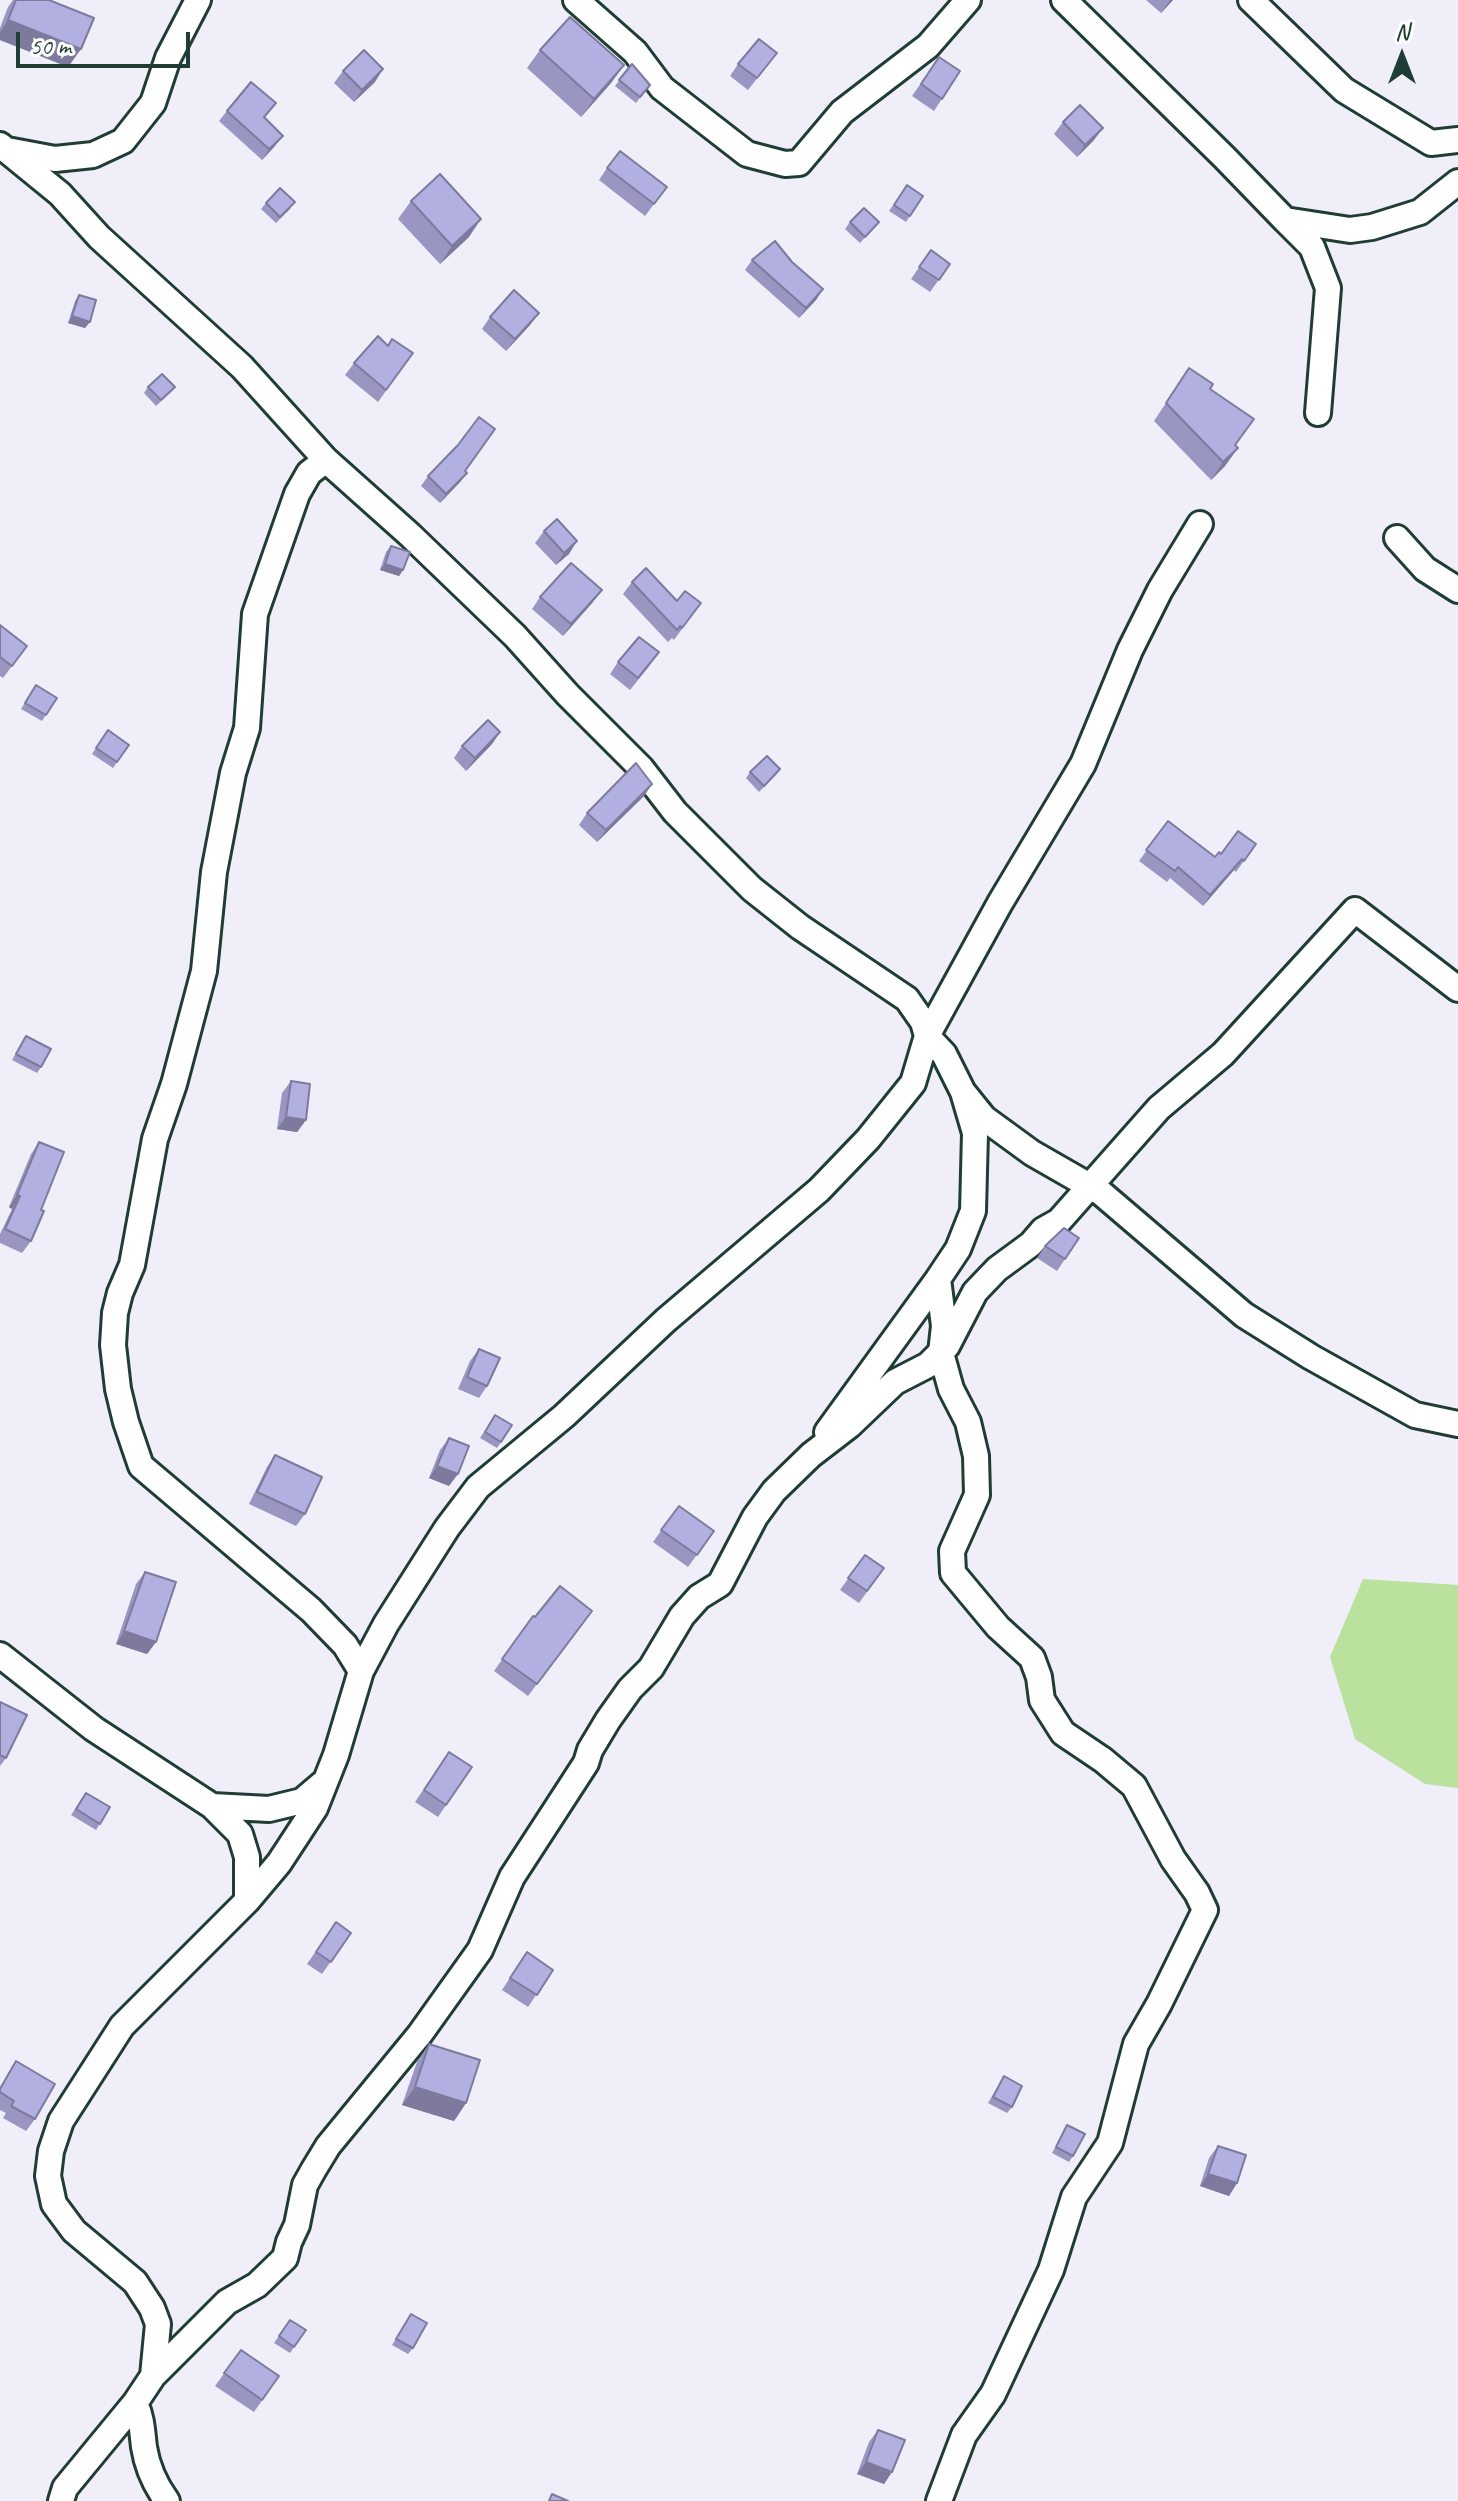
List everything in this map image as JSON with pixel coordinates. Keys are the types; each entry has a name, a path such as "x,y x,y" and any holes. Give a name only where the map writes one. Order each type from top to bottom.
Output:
{"street":[{"path":"3,147 55,159 93,155 123,141 153,103 168,58 198,0"},
{"path":"576,0 635,52 662,88 747,154 785,164 799,163 842,112 928,46 968,0"},
{"path":"1064,0 1312,247 1328,288 1318,413"},
{"path":"1251,0 1344,90 1431,143 1458,140"},
{"path":"3,147 60,194 99,237 242,367 326,460 515,636 568,695 641,768 675,812 752,889 800,927 907,999 923,1022 927,1036 944,1054 963,1092 975,1133 973,1211 958,1249 811,1455"},
{"path":"1285,220 1350,230 1372,227 1420,212 1458,182"},
{"path":"326,460 309,473 297,494 255,614 247,728 233,773 214,872 204,971 174,1084 155,1139 132,1265 115,1313 113,1345 123,1411 141,1466 311,1610 345,1645 361,1671"},
{"path":"153,2376 158,2324 152,2308 135,2282 74,2231 54,2204 48,2176 51,2151 61,2121 122,2026 247,1901 279,1863 315,1808 361,1671 386,1624 447,1528 478,1487 564,1416 666,1320 819,1190 868,1139 913,1083 927,1036 1000,903 1083,764 1130,650 1160,590 1200,524"},
{"path":"1397,538 1425,569 1458,590"},
{"path":"61,2497 153,2376 227,2302 257,2285 285,2258 297,2225 305,2185 328,2146 420,2034 480,1950 512,1877 630,1689 651,1668 682,1616 699,1597 720,1584 755,1517 774,1491 895,1382 928,1365 941,1353 975,1292 1043,1230 1059,1221 1159,1108 1223,1054 1355,910 1458,989"},
{"path":"963,1092 984,1118 1129,1216 1244,1315 1311,1357 1415,1415 1458,1424"},
{"path":"938,1279 944,1326 941,1353 951,1389 968,1422 976,1456 977,1495 952,1551 953,1573 998,1627 1032,1658 1039,1677 1042,1700 1063,1733 1134,1786 1173,1859 1205,1910 1136,2044 1110,2143 1074,2197 1051,2270 993,2394 964,2435 939,2501"},
{"path":"0,1655 94,1729 212,1806 240,1834 247,1857 247,1901"},
{"path":"212,1806 269,1809 302,1801 326,1781"},
{"path":"135,2403 142,2418 145,2451 157,2487 167,2501"}],"green space":[{"path":"1363,1579 1458,1585 1458,1788 1425,1784 1355,1739 1330,1657"}],"building":[{"path":"16,0 49,0 94,18 81,49 8,20"},
{"path":"570,17 624,65 594,99 540,50"},
{"path":"759,39 777,53 757,78 738,64"},
{"path":"364,50 383,69 362,90 343,71"},
{"path":"939,57 960,71 942,99 921,84"},
{"path":"632,64 650,85 640,97 619,80"},
{"path":"251,82 276,103 264,117 283,136 269,149 227,111"},
{"path":"1080,105 1103,128 1085,145 1063,122"},
{"path":"620,151 667,187 654,204 607,168"},
{"path":"440,174 481,219 452,246 411,201"},
{"path":"907,185 923,196 910,216 894,205"},
{"path":"280,188 295,202 280,217 266,203"},
{"path":"864,208 879,222 865,237 850,222"},
{"path":"775,241 792,262 823,289 806,308 752,260"},
{"path":"931,250 950,264 939,280 919,267"},
{"path":"514,290 539,313 515,339 490,317"},
{"path":"79,295 96,300 90,322 72,316"},
{"path":"378,336 388,346 392,339 413,353 386,390 354,363"},
{"path":"1189,368 1213,384 1210,389 1254,419 1235,445 1238,448 1223,462 1166,403"},
{"path":"162,374 175,387 161,400 148,387"},
{"path":"479,417 495,429 465,471 467,473 446,494 428,476 458,445"},
{"path":"557,519 577,541 564,553 544,531"},
{"path":"391,546 410,552 403,570 385,564"},
{"path":"571,563 602,590 571,624 540,597"},
{"path":"646,568 677,601 685,591 701,603 682,628 680,626 677,630 632,582"},
{"path":"0,625 27,646 12,666 0,657"},
{"path":"639,637 659,652 638,678 618,662"},
{"path":"36,685 57,698 46,715 25,703"},
{"path":"488,720 500,732 475,758 462,746"},
{"path":"108,730 129,745 117,762 96,748"},
{"path":"767,756 780,769 764,786 750,772"},
{"path":"636,763 652,784 606,830 587,813"},
{"path":"1168,821 1215,857 1219,852 1221,854 1238,831 1256,844 1244,861 1242,859 1210,895 1178,867 1175,871 1146,850"},
{"path":"26,1036 51,1049 41,1067 16,1054"},
{"path":"291,1081 310,1084 306,1120 286,1117"},
{"path":"39,1142 64,1152 31,1241 5,1229"},
{"path":"1064,1228 1079,1238 1065,1259 1045,1246"},
{"path":"479,1349 500,1358 487,1386 467,1377"},
{"path":"495,1415 512,1425 501,1442 485,1432"},
{"path":"449,1438 469,1446 458,1474 437,1466"},
{"path":"275,1455 322,1477 305,1514 257,1492"},
{"path":"679,1506 714,1531 697,1555 661,1530"},
{"path":"865,1555 884,1568 867,1591 848,1578"},
{"path":"145,1572 176,1582 156,1642 124,1631"},
{"path":"560,1586 592,1611 537,1684 502,1659 533,1616"},
{"path":"0,1702 27,1715 6,1758 0,1755"},
{"path":"449,1752 472,1767 446,1805 424,1790"},
{"path":"86,1793 110,1807 100,1824 76,1809"},
{"path":"336,1922 351,1933 331,1962 316,1952"},
{"path":"527,1952 553,1970 537,1995 510,1978"},
{"path":"429,2044 480,2060 466,2103 415,2087"},
{"path":"16,2061 55,2084 35,2119 11,2106 14,2101 0,2092"},
{"path":"1004,2076 1022,2086 1012,2107 993,2097"},
{"path":"1067,2125 1085,2134 1073,2156 1056,2147"},
{"path":"1218,2146 1246,2155 1237,2183 1208,2174"},
{"path":"411,2314 427,2323 413,2348 396,2339"},
{"path":"290,2320 306,2330 294,2347 279,2336"},
{"path":"241,2350 279,2376 262,2400 224,2373"},
{"path":"878,2430 905,2440 892,2472 866,2462"},
{"path":"552,2494 568,2501 549,2501"}]}
